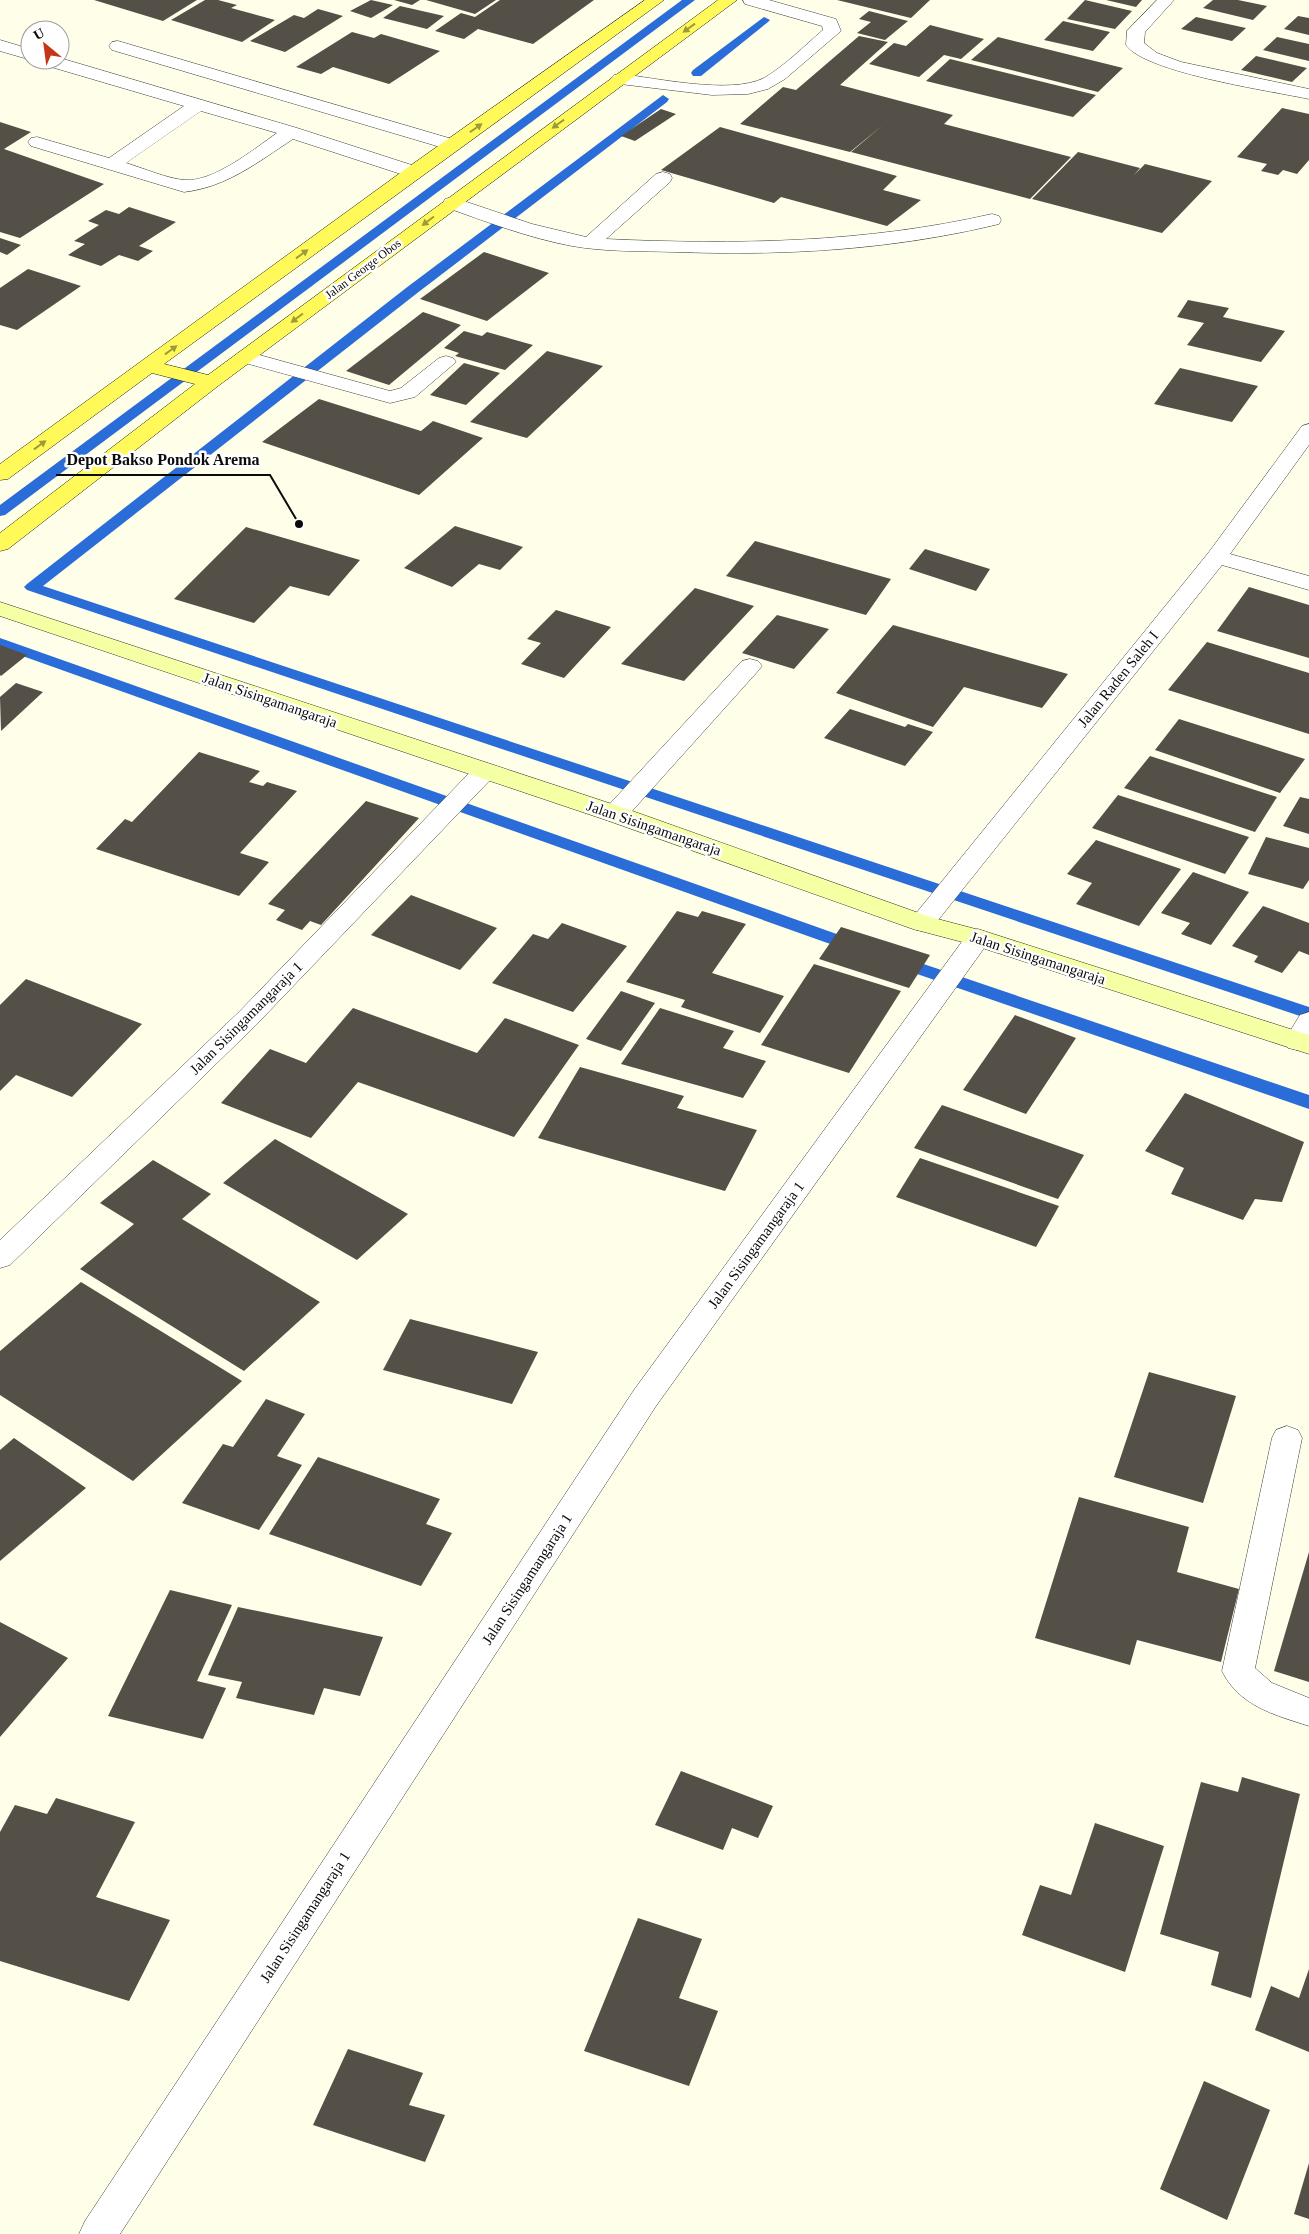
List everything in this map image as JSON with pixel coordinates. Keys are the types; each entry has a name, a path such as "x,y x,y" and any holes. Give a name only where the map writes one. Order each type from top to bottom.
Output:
{"main road":[{"path":"0,474 414,172 656,0"},
{"name":"Jalan George Obos","path":"0,544 245,356 729,0"},
{"path":"150,366 211,382"}],"street":[{"path":"620,79 730,91 762,85 777,76 832,31 830,23 751,0"},
{"path":"1166,0 1136,31 1135,45 1151,57 1177,66 1309,94"},
{"path":"0,45 20,52"},
{"path":"118,46 453,145"},
{"path":"70,67 291,132 414,172"},
{"path":"112,164 198,105"},
{"path":"38,142 184,186 197,186 214,180 291,132"},
{"path":"591,242 663,178"},
{"path":"452,203 527,230 573,240 712,248 778,249 898,238 992,220"},
{"path":"245,356 390,397 408,393 446,362"},
{"name":"Jalan Raden Saleh I","path":"922,923 1217,556 1309,430"},
{"path":"1217,556 1309,583"},
{"name":"Jalan Sisingamangaraja","path":"0,609 484,772 615,814 922,923 1305,1036"},
{"path":"615,814 750,666"},
{"name":"Jalan Sisingamangaraja 1","path":"0,1257 248,1018 484,772"},
{"name":"Jalan Sisingamangaraja 1","path":"98,2234 645,1398 978,938"},
{"path":"1287,1438 1238,1671 1251,1688 1280,1702 1309,1712"}],"building":[{"path":"94,0 197,0 163,21"},
{"path":"205,0 218,0 237,5 231,8 275,20 242,42 171,20"},
{"path":"371,0 393,5 371,18 350,11"},
{"path":"394,0 420,0 412,5"},
{"path":"426,0 496,0 475,14"},
{"path":"500,0 594,0 533,44 478,29 464,39 435,31 461,13 475,17"},
{"path":"837,0 930,0 911,18"},
{"path":"1085,0 1132,11 1115,29 1067,19"},
{"path":"1106,0 1142,0 1136,7"},
{"path":"1213,0 1238,0 1267,6 1253,20 1203,8"},
{"path":"400,6 444,16 427,29 383,18"},
{"path":"318,9 343,16 285,52 250,41 294,15 304,18"},
{"path":"869,11 908,21 885,40 857,33 871,22 859,19"},
{"path":"1298,16 1309,18 1309,35 1284,29"},
{"path":"1196,17 1246,28 1232,41 1181,29"},
{"path":"1063,21 1110,32 1093,51 1044,40"},
{"path":"930,25 984,39 961,59 944,55 919,77 869,64 894,43 906,46"},
{"path":"352,32 374,38 381,34 440,51 389,84 333,67 321,74 296,67"},
{"path":"859,36 888,42 840,85 953,115 944,124 1071,157 1030,199 851,152 883,125 850,152 740,124 783,87 796,90"},
{"path":"998,37 1123,68 1098,92 971,60"},
{"path":"1277,37 1309,44 1309,61 1263,50"},
{"path":"1256,56 1307,68 1292,82 1241,70"},
{"path":"950,59 1096,95 1073,117 926,81"},
{"path":"1282,108 1309,114 1309,160 1297,174 1283,170 1278,175 1261,171 1267,164 1237,157"},
{"path":"661,109 676,114 635,141 621,136"},
{"path":"0,122 31,132 4,149 104,184 20,238 0,232"},
{"path":"720,127 897,176 883,190 921,200 887,226 781,197 774,203 661,170"},
{"path":"1078,152 1140,168 1134,175 1145,164 1212,181 1162,233 1032,199"},
{"path":"129,207 176,222 139,246 153,251 138,261 119,255 101,266 68,255 85,244 74,241 99,225 88,221 106,210 119,214"},
{"path":"0,238 21,245 7,255 0,252"},
{"path":"484,252 549,273 487,321 420,299"},
{"path":"28,269 81,286 17,330 0,325 0,288"},
{"path":"1188,300 1229,308 1223,317 1285,331 1261,362 1187,345 1204,323 1177,317"},
{"path":"423,312 461,325 389,385 346,371"},
{"path":"464,331 482,336 487,332 533,345 505,370 455,356 459,353 444,348"},
{"path":"547,351 603,366 527,438 470,422"},
{"path":"464,363 500,373 466,405 430,395"},
{"path":"1180,368 1258,386 1232,422 1154,404"},
{"path":"319,399 421,431 433,421 483,438 419,495 262,442"},
{"path":"455,526 523,547 500,570 479,564 452,587 404,568"},
{"path":"246,527 360,560 329,596 290,586 254,623 174,599"},
{"path":"755,541 891,579 866,615 726,576"},
{"path":"925,549 990,569 976,591 909,569"},
{"path":"1249,587 1309,605 1309,658 1217,631"},
{"path":"695,588 754,606 684,681 621,664"},
{"path":"556,610 611,627 564,678 521,664 541,643 527,639"},
{"path":"777,615 829,629 794,669 742,653"},
{"path":"893,625 1068,674 1042,708 964,687 933,727 836,693"},
{"path":"1207,642 1309,673 1309,734 1168,690"},
{"path":"0,645 27,655 1,676 0,675"},
{"path":"16,683 43,692 1,731 0,697"},
{"path":"850,709 905,727 908,724 933,732 905,766 824,738"},
{"path":"1179,719 1305,759 1280,793 1155,750"},
{"path":"199,752 260,771 249,782 263,786 267,782 297,791 240,853 269,862 239,896 96,849 125,819 132,822"},
{"path":"1150,756 1277,797 1255,832 1124,788"},
{"path":"1118,795 1249,837 1225,874 1092,828"},
{"path":"1300,797 1309,799 1309,834 1283,826"},
{"path":"366,801 419,818 321,925 310,921 302,930 276,920 285,910 268,904"},
{"path":"1266,837 1309,848 1309,880 1303,889 1248,874"},
{"path":"1096,840 1181,869 1139,926 1076,904 1092,883 1067,874"},
{"path":"1193,872 1249,892 1211,945 1181,934 1190,923 1161,913"},
{"path":"411,895 497,928 460,970 371,935"},
{"path":"1263,906 1309,923 1309,955 1299,951 1282,973 1254,962 1258,956 1232,946"},
{"path":"677,911 698,917 702,911 746,924 712,973 784,996 760,1033 681,1007 685,1000 626,982"},
{"path":"562,923 627,946 573,1012 492,983 533,934 548,939"},
{"path":"841,927 930,955 909,988 819,959"},
{"path":"814,964 901,991 849,1073 761,1045"},
{"path":"26,979 142,1024 72,1097 16,1075 0,1091 0,1005"},
{"path":"621,991 655,1003 621,1051 586,1039"},
{"path":"353,1008 477,1053 505,1018 579,1045 514,1137 358,1082 311,1138 221,1103 270,1049 306,1063"},
{"path":"660,1008 734,1031 723,1048 766,1061 743,1098 621,1064"},
{"path":"1015,1015 1076,1038 1026,1114 963,1090"},
{"path":"580,1067 684,1096 677,1108 757,1130 725,1191 538,1138"},
{"path":"1185,1093 1304,1142 1282,1202 1255,1199 1243,1220 1171,1194 1184,1168 1145,1151"},
{"path":"942,1105 1084,1155 1058,1199 914,1148"},
{"path":"275,1139 408,1214 357,1260 223,1183"},
{"path":"920,1158 1059,1206 1036,1247 896,1197"},
{"path":"153,1160 211,1194 182,1219 320,1302 244,1371 80,1269 134,1224 100,1203"},
{"path":"81,1282 242,1381 133,1481 0,1395 0,1351"},
{"path":"410,1319 538,1352 512,1404 383,1370"},
{"path":"1149,1372 1236,1396 1203,1503 1114,1477"},
{"path":"266,1399 305,1414 277,1456 302,1465 259,1530 182,1503 223,1444 233,1447"},
{"path":"14,1438 86,1488 0,1561 0,1450"},
{"path":"318,1457 440,1499 426,1524 452,1533 421,1586 269,1534"},
{"path":"1079,1497 1189,1527 1177,1572 1239,1589 1221,1662 1137,1640 1130,1665 1035,1638"},
{"path":"1309,1552 1309,1682 1274,1671"},
{"path":"170,1590 232,1605 197,1681 226,1688 203,1739 108,1716"},
{"path":"238,1607 383,1637 360,1696 324,1688 314,1715 236,1698 242,1682 208,1675"},
{"path":"0,1622 68,1658 0,1737"},
{"path":"681,1771 773,1806 758,1838 732,1828 723,1850 655,1825"},
{"path":"1242,1777 1300,1794 1251,1998 1211,1985 1219,1952 1160,1934 1201,1782 1238,1792"},
{"path":"56,1798 135,1822 96,1897 170,1920 129,2001 0,1961 0,1832 15,1805 47,1814"},
{"path":"1095,1823 1164,1846 1125,1972 1022,1935 1040,1885 1071,1895"},
{"path":"638,1918 702,1939 679,1998 718,2011 689,2086 584,2051"},
{"path":"1309,1969 1309,2052 1255,2030 1271,1986 1299,1998"},
{"path":"348,2049 423,2073 409,2105 445,2115 425,2162 313,2125"},
{"path":"1204,2081 1270,2110 1227,2220 1160,2189"},
{"path":"1309,2163 1309,2219 1294,2214"}],"waterway":[{"path":"0,512 689,0"},
{"path":"697,73 764,20"},
{"path":"663,99 411,291 32,587 1309,1013"},
{"path":"0,643 856,947"},
{"path":"897,961 1309,1102"}],"place":[{"name":"Depot Bakso Pondok Arema","path":"299,524"}]}
